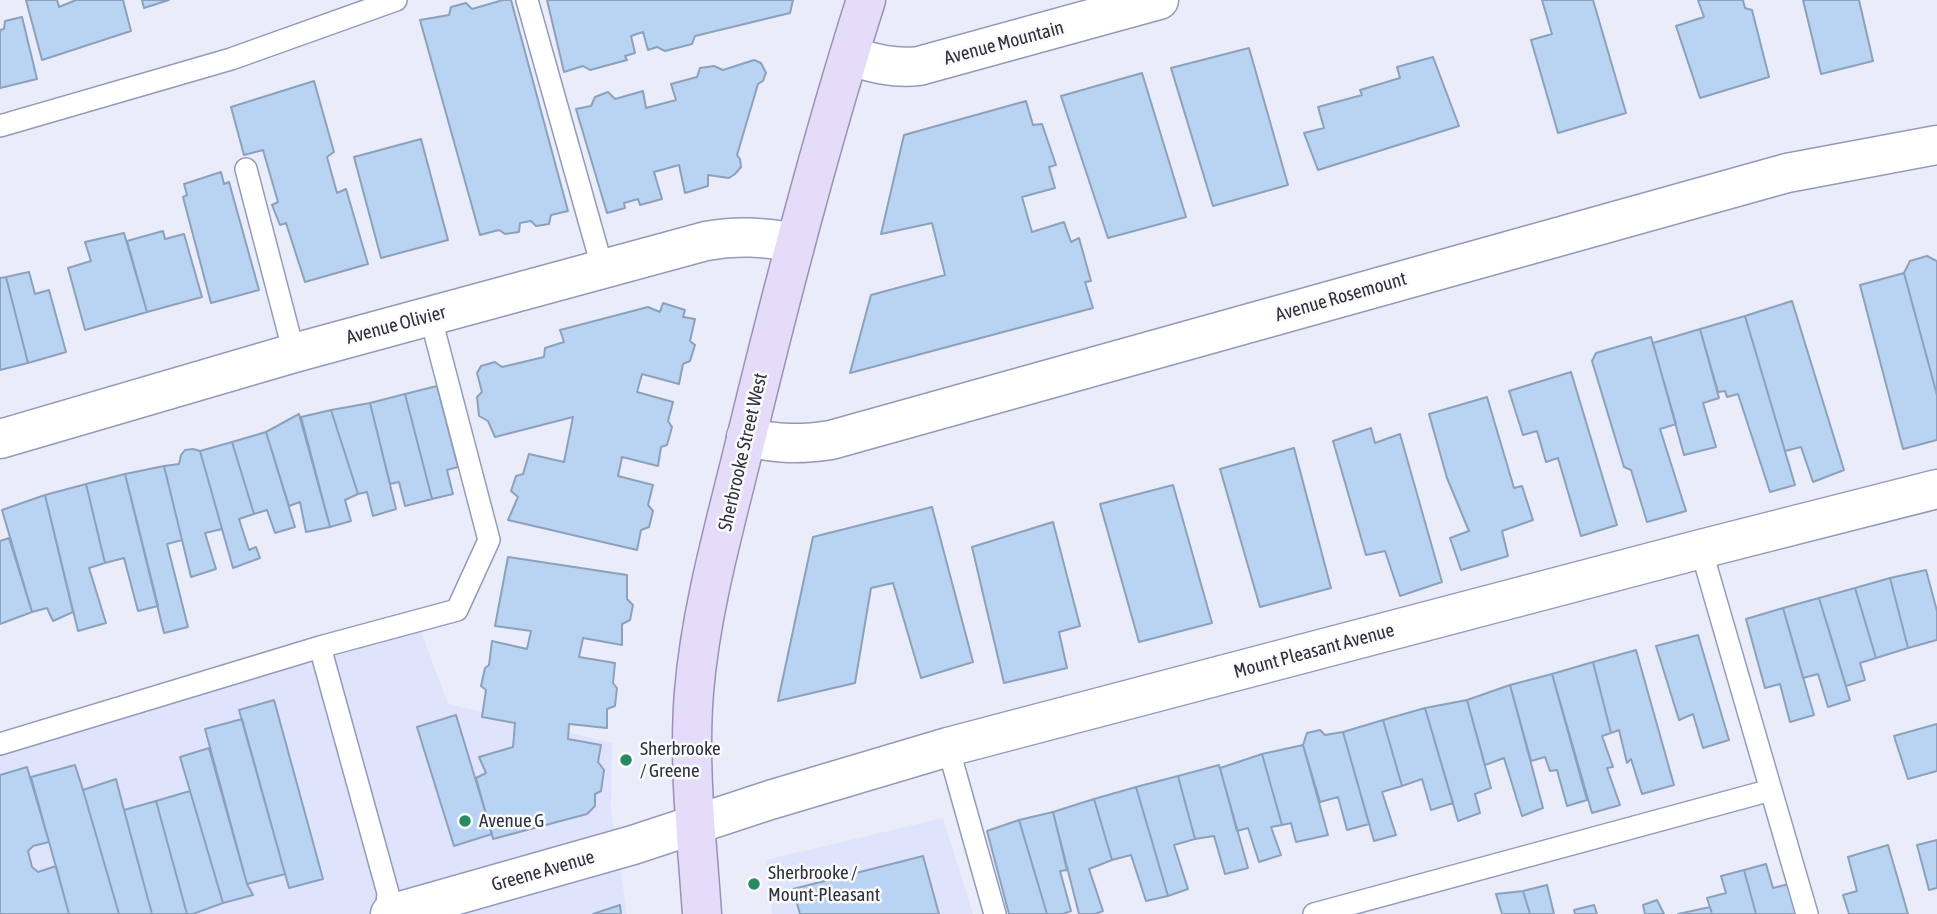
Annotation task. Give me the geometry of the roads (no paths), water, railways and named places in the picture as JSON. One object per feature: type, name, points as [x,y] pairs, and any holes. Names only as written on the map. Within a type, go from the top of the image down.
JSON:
[{"type":"main road","name":"Sherbrooke Street West","points":[[702,914],[692,741],[702,630],[746,437],[795,243],[866,0]]},
{"type":"street","name":"Avenue Mountain","points":[[849,56],[891,67],[919,66],[1159,0]]},
{"type":"street","name":"Avenue Rosemount","points":[[746,437],[777,444],[831,440],[1787,173],[1937,145]]},
{"type":"street","name":"Avenue Olivier","points":[[0,439],[294,353],[706,241],[727,237],[766,237],[795,243]]},
{"type":"street","name":"Mount Pleasant Avenue","points":[[695,825],[948,747],[1937,489]]},
{"type":"street","name":"Greene Avenue","points":[[388,914],[695,825]]},
{"type":"lane","points":[[0,126],[231,59],[396,0]]},
{"type":"lane","points":[[527,0],[603,270]]},
{"type":"lane","points":[[246,169],[294,353]]},
{"type":"lane","points":[[0,744],[320,647],[457,610],[489,540],[430,315]]},
{"type":"lane","points":[[1701,549],[1807,914]]},
{"type":"lane","points":[[320,647],[388,893],[388,914]]},
{"type":"lane","points":[[948,747],[995,914]]},
{"type":"lane","points":[[1314,914],[1771,790]]},
{"type":"place","name":"Sherbrooke / Greene","points":[[626,760]]},
{"type":"place","name":"Avenue G","points":[[465,821]]},
{"type":"place","name":"Sherbrooke / Mount-Pleasant","points":[[754,884]]}]
